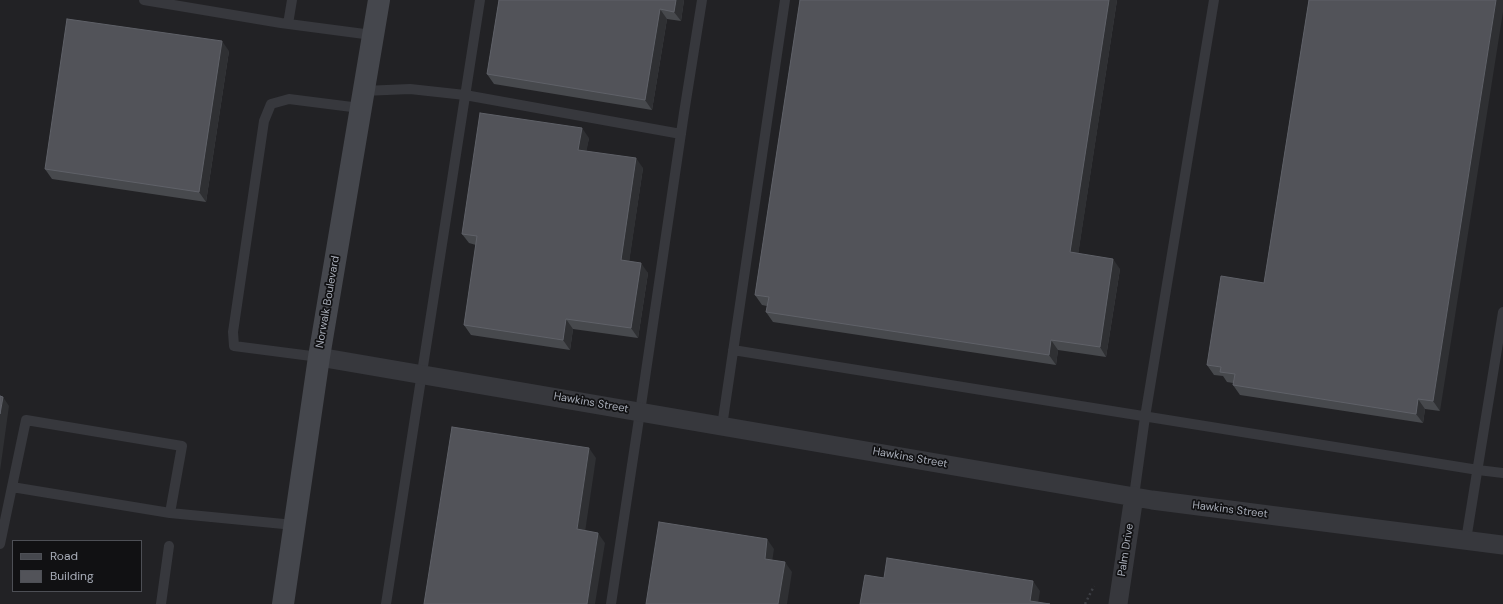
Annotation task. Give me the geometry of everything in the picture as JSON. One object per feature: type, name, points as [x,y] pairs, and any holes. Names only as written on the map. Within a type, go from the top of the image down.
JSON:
[{"type":"main road","name":"Norwalk Boulevard","points":[[283,604],[319,356],[378,0]]},
{"type":"street","name":"Hawkins Street","points":[[319,356],[1134,496],[1503,545]]},
{"type":"street","name":"Palm Drive","points":[[1118,604],[1134,496]]},
{"type":"lane","points":[[144,0],[288,24],[372,35]]},
{"type":"lane","points":[[288,24],[292,0]]},
{"type":"lane","points":[[386,604],[480,0]]},
{"type":"lane","points":[[611,604],[702,0]]},
{"type":"lane","points":[[722,426],[785,0]]},
{"type":"lane","points":[[1134,496],[1145,417],[1214,0]]},
{"type":"lane","points":[[319,356],[234,346],[232,332],[264,121],[271,104],[289,99],[362,99],[410,89],[465,95],[681,134]]},
{"type":"lane","points":[[1466,540],[1503,312]]},
{"type":"lane","points":[[733,350],[1503,473]]},
{"type":"lane","points":[[0,544],[26,420],[182,446],[170,513]]},
{"type":"lane","points":[[12,487],[170,513],[294,525]]},
{"type":"lane","points":[[161,604],[169,546]]},
{"type":"path","points":[[1085,604],[1094,586]]},
{"type":"shaded area","points":[[0,0],[1503,0],[1503,604],[0,604]]},
{"type":"building","points":[[499,0],[676,0],[674,12],[660,9],[645,100],[487,74]]},
{"type":"building","points":[[800,0],[1109,0],[1070,252],[1113,259],[1100,347],[1051,340],[1049,355],[766,312],[769,297],[755,295]]},
{"type":"building","points":[[1309,0],[1496,0],[1433,401],[1418,399],[1416,414],[1233,385],[1235,374],[1220,372],[1221,367],[1207,365],[1221,276],[1264,283]]},
{"type":"building","points":[[67,19],[222,41],[199,192],[45,169]]},
{"type":"building","points":[[480,113],[582,128],[578,150],[636,158],[621,260],[641,263],[631,328],[566,319],[563,340],[464,325],[477,236],[462,234]]},
{"type":"building","points":[[0,396],[3,397],[0,414]]},
{"type":"building","points":[[452,427],[589,448],[577,529],[598,533],[587,604],[424,604]]},
{"type":"building","points":[[659,522],[767,539],[765,559],[785,562],[778,604],[646,604]]},
{"type":"building","points":[[887,558],[1033,581],[1030,601],[1050,604],[860,604],[865,575],[884,578]]}]
